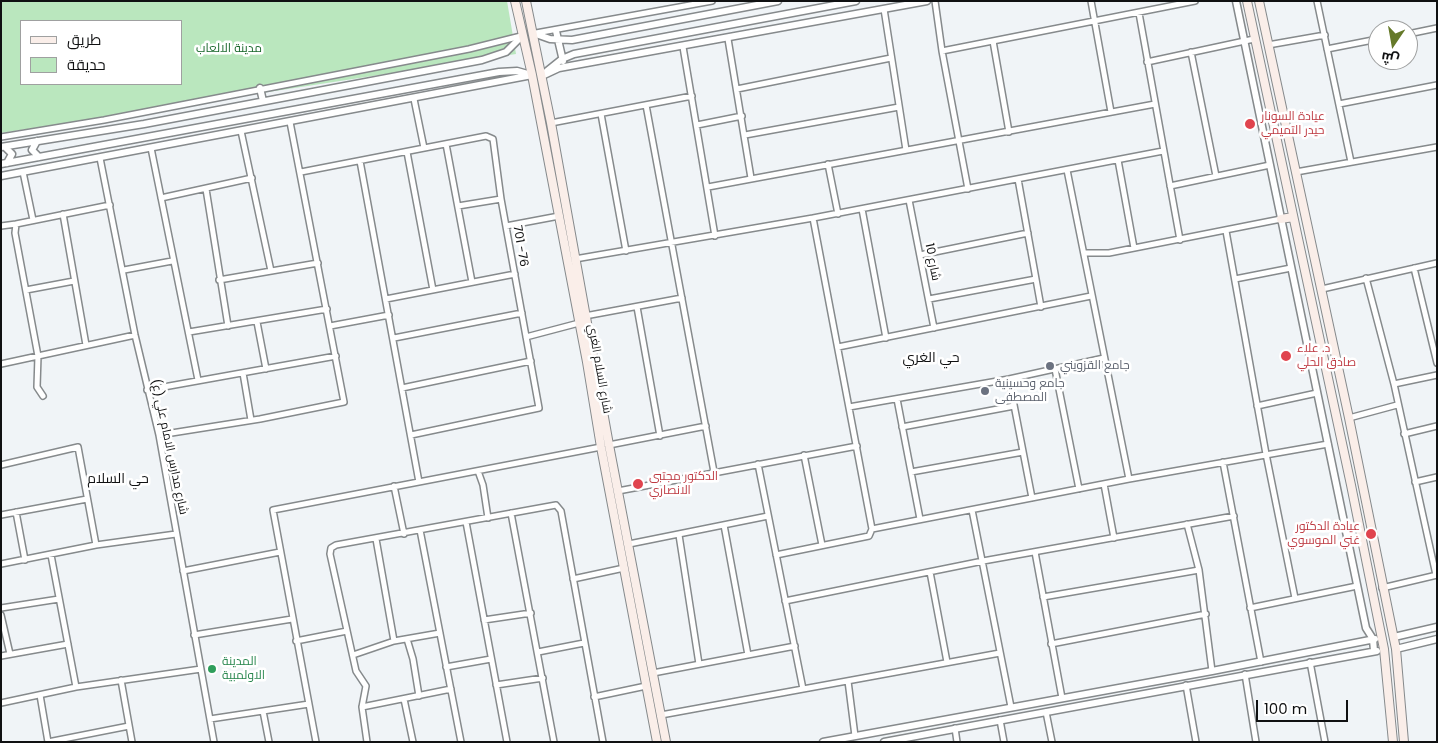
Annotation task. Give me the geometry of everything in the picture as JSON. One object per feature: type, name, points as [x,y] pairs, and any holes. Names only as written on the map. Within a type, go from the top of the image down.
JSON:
[{"type":"main road","name":"شارع السلام الغري","points":[[515,1],[575,259],[624,568],[638,613],[653,673],[666,742]]},
{"type":"main road","name":"شارع السلام الغري","points":[[526,1],[551,123],[560,198],[559,216],[579,323],[591,361]]},
{"type":"main road","points":[[1247,1],[1351,485],[1384,650],[1392,742]]},
{"type":"main road","points":[[1259,1],[1285,128],[1322,288],[1382,588],[1394,637],[1404,742]]},
{"type":"main road","points":[[1274,131],[1285,128]]},
{"type":"main road","points":[[1281,220],[1293,217]]},
{"type":"main road","points":[[1310,357],[1323,355]]},
{"type":"main road","name":"شارع السلام الغري","points":[[605,446],[618,491],[629,544],[646,686],[657,742]]},
{"type":"main road","points":[[1351,485],[1362,482]]},
{"type":"street","points":[[533,34],[712,1]]},
{"type":"street","points":[[533,34],[558,40],[572,40],[745,4],[778,1]]},
{"type":"street","points":[[542,76],[564,67],[728,39],[927,1]]},
{"type":"street","points":[[935,1],[942,51],[968,189]]},
{"type":"street","points":[[1091,1],[1111,112]]},
{"type":"street","points":[[942,51],[1195,1]]},
{"type":"street","points":[[1236,1],[1357,586],[1366,628],[1373,640],[1374,651]]},
{"type":"street","points":[[1317,1],[1350,162]]},
{"type":"street","points":[[542,76],[562,59],[574,54],[853,2]]},
{"type":"street","points":[[884,9],[906,150]]},
{"type":"street","points":[[1139,13],[1180,240]]},
{"type":"street","points":[[748,22],[751,34]]},
{"type":"street","points":[[1418,32],[1437,28]]},
{"type":"street","points":[[556,31],[564,67]]},
{"type":"street","points":[[1268,45],[1325,35]]},
{"type":"street","points":[[3,147],[460,64],[506,52],[522,36]]},
{"type":"street","points":[[1,137],[104,120],[260,88],[469,49],[522,36]]},
{"type":"street","points":[[728,39],[751,178]]},
{"type":"street","points":[[1148,62],[1254,39]]},
{"type":"street","points":[[993,41],[1009,132]]},
{"type":"street","points":[[1327,49],[1368,41]]},
{"type":"street","points":[[682,47],[708,186],[715,236]]},
{"type":"street","points":[[1191,52],[1216,176]]},
{"type":"street","points":[[737,89],[891,58]]},
{"type":"street","points":[[460,64],[467,70],[463,78]]},
{"type":"street","points":[[4,164],[463,78],[517,71],[532,75]]},
{"type":"street","points":[[1,176],[414,99],[532,75]]},
{"type":"street","points":[[1339,104],[1437,85]]},
{"type":"street","points":[[260,88],[263,101]]},
{"type":"street","points":[[551,123],[692,96]]},
{"type":"street","points":[[414,99],[424,148]]},
{"type":"street","points":[[708,186],[1155,104]]},
{"type":"street","points":[[646,105],[714,472]]},
{"type":"street","points":[[745,135],[899,107]]},
{"type":"street","points":[[601,114],[626,252]]},
{"type":"street","points":[[266,116],[268,126]]},
{"type":"street","points":[[697,125],[742,116]]},
{"type":"street","points":[[158,435],[344,402],[290,122]]},
{"type":"street","points":[[241,131],[271,271]]},
{"type":"street","name":"701 -76","points":[[411,435],[539,408],[501,199],[493,139],[489,136],[446,144]]},
{"type":"street","points":[[37,141],[32,150],[38,157]]},
{"type":"street","points":[[301,172],[446,144],[472,282]]},
{"type":"street","points":[[3,147],[12,154],[4,164]]},
{"type":"street","points":[[1296,172],[1437,147]]},
{"type":"street","points":[[151,148],[172,261],[198,380]]},
{"type":"street","points":[[575,259],[626,252],[838,214],[1163,151]]},
{"type":"street","points":[[407,152],[433,290]]},
{"type":"street","name":"شارع مدارس الامام علي (ع)","points":[[100,158],[124,270],[135,335],[158,435],[214,742]]},
{"type":"street","points":[[1118,160],[1134,248]]},
{"type":"street","points":[[360,161],[419,482]]},
{"type":"street","points":[[828,164],[838,214]]},
{"type":"street","points":[[1170,186],[1270,165]]},
{"type":"street","points":[[1067,170],[1129,479]]},
{"type":"street","points":[[24,172],[33,220]]},
{"type":"street","points":[[161,198],[252,178]]},
{"type":"street","points":[[1018,179],[1041,307]]},
{"type":"street","points":[[206,189],[219,280],[228,326]]},
{"type":"street","points":[[458,206],[501,199]]},
{"type":"street","name":"شارع 10","points":[[910,200],[934,328]]},
{"type":"street","points":[[1,226],[110,205]]},
{"type":"street","points":[[862,209],[886,338]]},
{"type":"street","points":[[62,214],[86,346]]},
{"type":"street","points":[[506,226],[559,216]]},
{"type":"street","points":[[776,555],[869,536],[872,529],[814,218]]},
{"type":"street","points":[[1084,253],[1096,254],[1134,248],[1281,220]]},
{"type":"street","points":[[16,224],[14,229],[38,356],[37,386],[43,396]]},
{"type":"street","points":[[1226,231],[1266,454],[1295,598]]},
{"type":"street","points":[[920,255],[1028,233]]},
{"type":"street","points":[[124,270],[172,261]]},
{"type":"street","points":[[219,280],[318,263]]},
{"type":"street","points":[[1322,288],[1437,263]]},
{"type":"street","points":[[1235,279],[1291,268]]},
{"type":"street","points":[[1414,268],[1437,363]]},
{"type":"street","points":[[386,298],[515,274]]},
{"type":"street","points":[[1366,278],[1394,384],[1397,406],[1436,575],[1382,588]]},
{"type":"street","points":[[929,299],[1036,279]]},
{"type":"street","points":[[26,290],[74,281]]},
{"type":"street","points":[[838,348],[1091,296]]},
{"type":"street","points":[[585,316],[682,298]]},
{"type":"street","points":[[637,307],[660,436]]},
{"type":"street","points":[[189,332],[327,309]]},
{"type":"street","points":[[394,338],[522,313]]},
{"type":"street","points":[[330,326],[389,315]]},
{"type":"street","points":[[257,322],[266,368]]},
{"type":"street","points":[[526,337],[579,323]]},
{"type":"street","points":[[1,364],[135,335]]},
{"type":"street","points":[[147,390],[336,356]]},
{"type":"street","points":[[849,407],[1009,379],[1104,358]]},
{"type":"street","points":[[402,388],[531,361]]},
{"type":"street","points":[[1055,370],[1079,489]]},
{"type":"street","points":[[243,373],[251,420]]},
{"type":"street","points":[[1394,384],[1437,375]]},
{"type":"street","points":[[1009,379],[1032,498]]},
{"type":"street","points":[[1257,406],[1317,393]]},
{"type":"street","points":[[897,398],[920,520]]},
{"type":"street","points":[[902,427],[1014,406]]},
{"type":"street","points":[[1349,418],[1397,406]]},
{"type":"street","points":[[316,742],[273,510],[706,426]]},
{"type":"street","points":[[1404,434],[1437,426]]},
{"type":"street","points":[[872,529],[1129,479],[1328,444]]},
{"type":"street","points":[[618,491],[856,446]]},
{"type":"street","points":[[1,465],[78,447],[86,499],[96,545]]},
{"type":"street","points":[[911,472],[1023,452]]},
{"type":"street","points":[[804,455],[822,545]]},
{"type":"street","points":[[1223,462],[1261,662]]},
{"type":"street","points":[[758,464],[803,689]]},
{"type":"street","points":[[478,471],[483,485],[488,518]]},
{"type":"street","points":[[1415,482],[1437,477]]},
{"type":"street","points":[[1104,484],[1114,538]]},
{"type":"street","points":[[394,486],[404,534]]},
{"type":"street","points":[[1,515],[86,499]]},
{"type":"street","points":[[367,742],[362,707],[366,686],[362,676],[356,671],[330,554],[331,548],[336,545],[404,534],[551,505],[559,506],[603,742]]},
{"type":"street","points":[[972,510],[984,561],[1011,707]]},
{"type":"street","points":[[16,512],[25,560]]},
{"type":"street","points":[[511,513],[554,742]]},
{"type":"street","points":[[629,544],[768,516]]},
{"type":"street","points":[[785,601],[984,561],[1234,516]]},
{"type":"street","points":[[466,522],[508,742]]},
{"type":"street","points":[[1187,524],[1199,570],[1212,671]]},
{"type":"street","points":[[724,525],[748,655]]},
{"type":"street","points":[[420,530],[461,742]]},
{"type":"street","points":[[1,564],[96,545],[176,534]]},
{"type":"street","points":[[679,535],[699,664]]},
{"type":"street","points":[[376,539],[394,641]]},
{"type":"street","points":[[183,571],[280,552]]},
{"type":"street","points":[[1035,552],[1062,698]]},
{"type":"street","points":[[51,555],[76,687]]},
{"type":"street","points":[[573,579],[624,568]]},
{"type":"street","points":[[1043,597],[1199,570]]},
{"type":"street","points":[[930,572],[947,662]]},
{"type":"street","points":[[1250,608],[1357,586]]},
{"type":"street","points":[[1,608],[59,599]]},
{"type":"street","points":[[484,620],[530,613]]},
{"type":"street","points":[[1051,644],[1206,614]]},
{"type":"street","points":[[1,615],[10,654]]},
{"type":"street","points":[[194,635],[292,619]]},
{"type":"street","points":[[1394,637],[1437,627]]},
{"type":"street","points":[[296,641],[346,631]]},
{"type":"street","points":[[353,655],[394,641],[440,633]]},
{"type":"street","points":[[823,742],[1261,662],[1381,638]]},
{"type":"street","points":[[407,639],[413,659],[419,696]]},
{"type":"street","points":[[1396,650],[1437,639]]},
{"type":"street","points":[[538,652],[584,643]]},
{"type":"street","points":[[1,656],[68,644]]},
{"type":"street","points":[[653,673],[795,646]]},
{"type":"street","points":[[884,742],[1310,662],[1384,650]]},
{"type":"street","points":[[661,715],[1000,652]]},
{"type":"street","points":[[446,667],[491,659]]},
{"type":"street","points":[[1310,662],[1325,742]]},
{"type":"street","points":[[1,703],[76,687],[200,669]]},
{"type":"street","points":[[1245,674],[1256,742]]},
{"type":"street","points":[[496,685],[543,678]]},
{"type":"street","points":[[121,680],[132,742]]},
{"type":"street","points":[[848,681],[855,736]]},
{"type":"street","points":[[1136,685],[1137,694]]},
{"type":"street","points":[[1186,685],[1194,741]]},
{"type":"street","points":[[594,697],[646,686]]},
{"type":"street","points":[[362,707],[451,690]]},
{"type":"street","points":[[40,695],[48,742],[129,726]]},
{"type":"street","points":[[404,699],[413,742]]},
{"type":"street","points":[[210,719],[309,704]]},
{"type":"street","points":[[263,711],[269,742]]},
{"type":"street","points":[[1046,712],[1052,742]]},
{"type":"street","points":[[1000,720],[1004,742]]},
{"type":"street","points":[[916,726],[917,736]]},
{"type":"street","points":[[955,728],[958,742]]},
{"type":"green space","name":"مدينة الالعاب","points":[[1,1],[507,1],[516,54],[1,133]]},
{"type":"place","name":"عيادة السونار حيدر التميمي","points":[[1250,124]]},
{"type":"place","name":"د. علاء صادق الحلي","points":[[1286,356]]},
{"type":"place","name":"جامع القزويني","points":[[1050,366]]},
{"type":"place","name":"جامع وحسينية المصطفى","points":[[985,391]]},
{"type":"place","name":"الدكتور مجتبى الانصاري","points":[[638,484]]},
{"type":"place","name":"عيادة الدكتور غني الموسوي","points":[[1371,534]]},
{"type":"place","name":"المدينة الاولمبية","points":[[212,669]]},
{"type":"district","name":"حي الغري","points":[[931,358]]},
{"type":"district","name":"حي السلام","points":[[118,479]]}]
